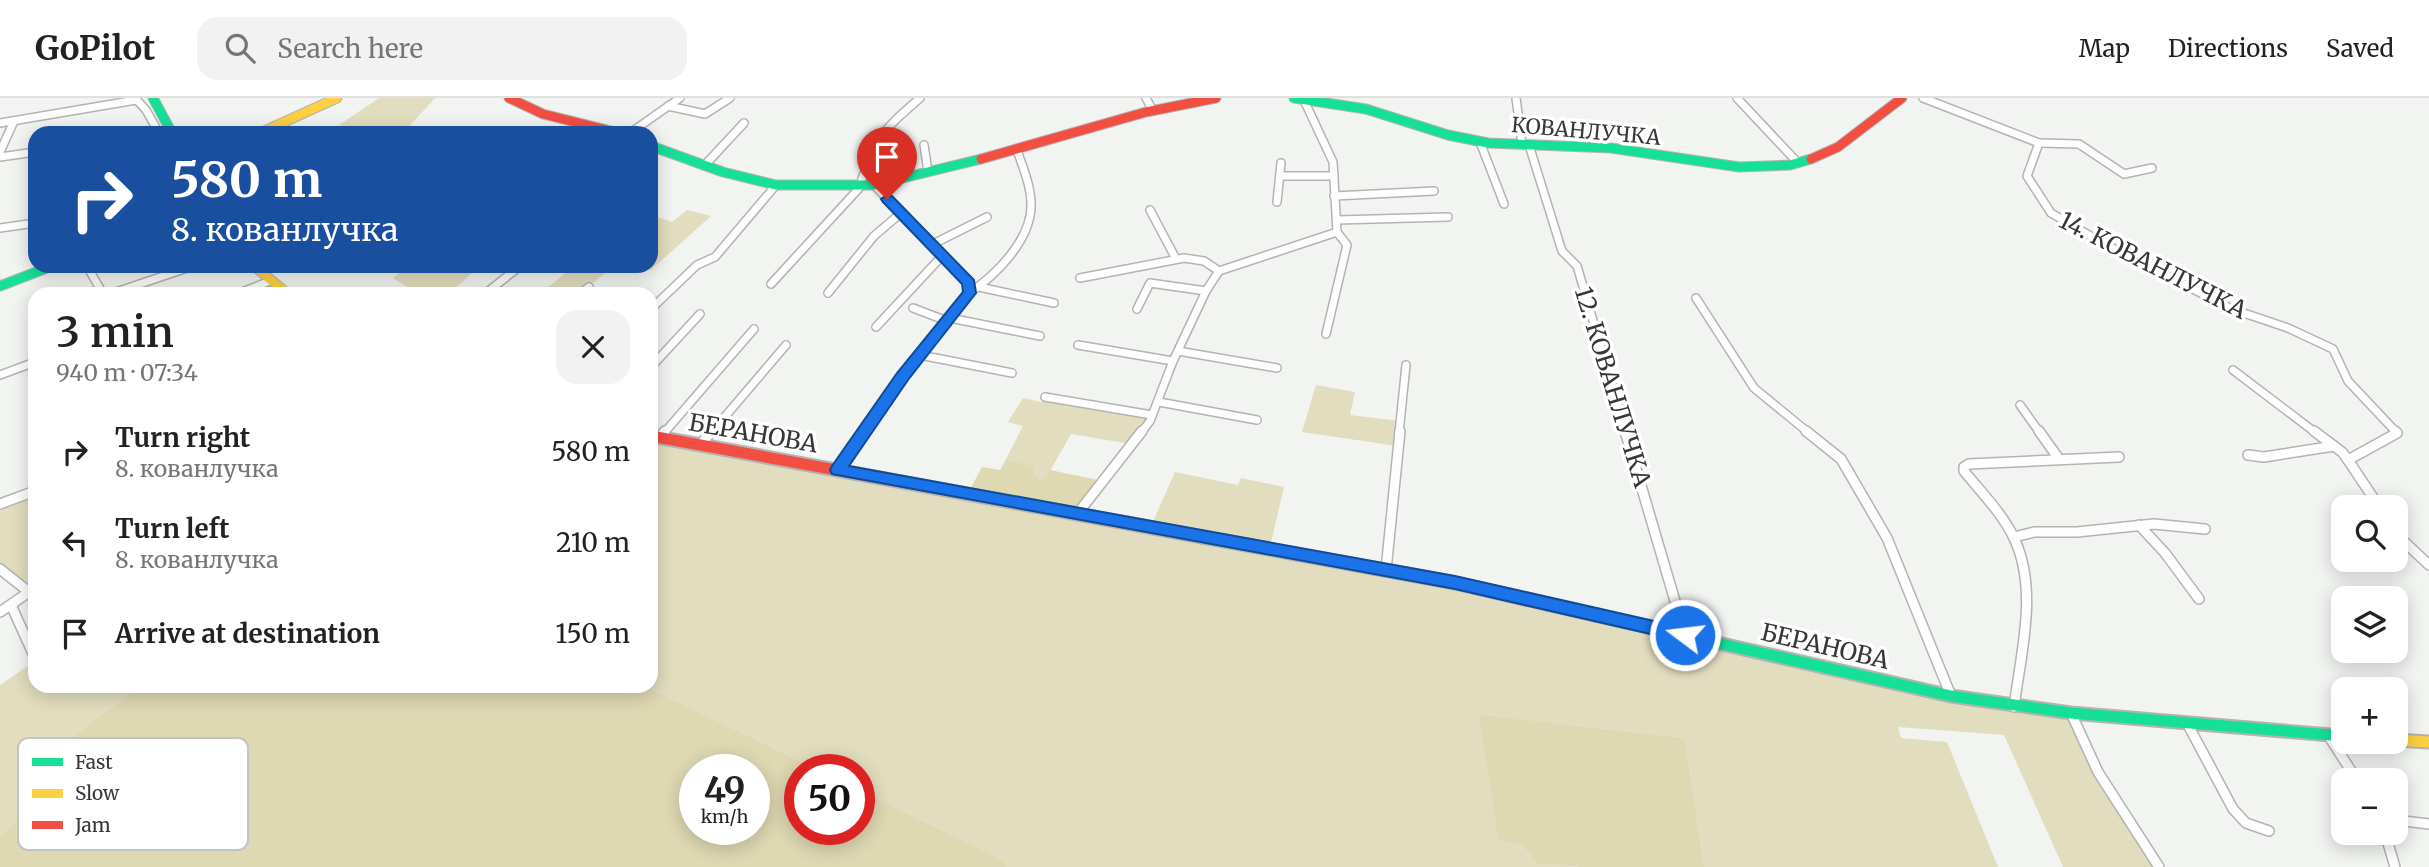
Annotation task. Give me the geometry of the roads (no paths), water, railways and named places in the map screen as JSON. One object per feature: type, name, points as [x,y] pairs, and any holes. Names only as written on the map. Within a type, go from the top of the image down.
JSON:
[{"type":"street","points":[[275,126],[337,98]]},
{"type":"street","points":[[509,98],[527,101],[552,116],[591,126]]},
{"type":"street","points":[[640,126],[680,98]]},
{"type":"street","points":[[668,106],[705,114],[730,98]]},
{"type":"street","points":[[771,284],[861,185],[871,152],[883,130],[920,98]]},
{"type":"street","points":[[1146,98],[1153,111]]},
{"type":"street","points":[[658,149],[704,166],[776,185],[874,185],[1017,150],[1153,111],[1216,98]]},
{"type":"street","name":"КОВАНЛУЧКА","points":[[1294,98],[1362,107],[1448,135],[1479,142],[1613,148],[1744,169],[1798,163],[1836,149],[1902,98]]},
{"type":"street","points":[[1303,98],[1331,156],[1337,232],[1347,245],[1326,334]]},
{"type":"street","name":"12. КОВАНЛУЧКА","points":[[1516,98],[1525,145],[1562,251],[1577,266],[1685,635]]},
{"type":"street","points":[[1737,98],[1798,163]]},
{"type":"street","points":[[1923,98],[2039,143],[2079,144],[2124,174],[2152,168]]},
{"type":"street","points":[[0,123],[153,99],[168,126]]},
{"type":"street","points":[[137,101],[153,126]]},
{"type":"street","points":[[0,152],[14,121]]},
{"type":"street","points":[[704,166],[744,123]]},
{"type":"street","points":[[1479,142],[1504,204]]},
{"type":"street","name":"14. КОВАНЛУЧКА","points":[[2039,143],[2028,176],[2050,213],[2194,292],[2232,309],[2305,335],[2333,349],[2348,381],[2397,433],[2348,460]]},
{"type":"street","points":[[924,145],[928,172]]},
{"type":"street","points":[[838,470],[920,355],[970,293],[979,288],[1006,258],[1027,228],[1031,209],[1028,185],[1017,150]]},
{"type":"street","points":[[0,157],[28,153]]},
{"type":"street","points":[[1278,202],[1281,163]]},
{"type":"street","points":[[1279,176],[1334,176]]},
{"type":"street","points":[[658,302],[697,265],[715,257],[776,185]]},
{"type":"street","points":[[874,185],[969,283],[970,293]]},
{"type":"street","points":[[1334,196],[1434,191]]},
{"type":"street","points":[[1150,209],[1177,259]]},
{"type":"street","points":[[828,293],[874,236],[901,213]]},
{"type":"street","points":[[931,245],[987,217]]},
{"type":"street","points":[[1337,220],[1448,217]]},
{"type":"street","points":[[0,228],[28,224]]},
{"type":"street","points":[[1078,513],[1152,415],[1173,361],[1206,291],[1219,271],[1337,232]]},
{"type":"street","points":[[876,327],[942,256]]},
{"type":"street","points":[[1080,278],[1177,259],[1205,261],[1219,271]]},
{"type":"street","points":[[0,286],[34,273]]},
{"type":"street","points":[[130,287],[172,273]]},
{"type":"street","points":[[261,273],[278,287]]},
{"type":"street","points":[[494,287],[511,273]]},
{"type":"street","points":[[255,287],[270,281]]},
{"type":"street","points":[[1137,309],[1150,283],[1206,291]]},
{"type":"street","points":[[979,288],[1054,303]]},
{"type":"street","points":[[1696,298],[1754,388],[1842,459],[1887,538],[1951,696]]},
{"type":"street","points":[[913,308],[949,319],[1040,336]]},
{"type":"street","points":[[658,359],[700,314]]},
{"type":"street","points":[[658,434],[754,329]]},
{"type":"street","points":[[700,445],[786,345]]},
{"type":"street","points":[[1078,345],[1173,361]]},
{"type":"street","points":[[1178,351],[1277,368]]},
{"type":"street","points":[[920,355],[1012,373]]},
{"type":"street","points":[[0,375],[28,365]]},
{"type":"street","points":[[1386,570],[1406,365]]},
{"type":"street","points":[[2233,370],[2334,446],[2348,460],[2371,495]]},
{"type":"street","points":[[1045,397],[1152,415]]},
{"type":"street","points":[[1159,402],[1257,420]]},
{"type":"street","points":[[2020,405],[2059,458]]},
{"type":"street","name":"БЕРАНОВА","points":[[658,438],[1514,595],[1951,696],[2001,705],[2331,735]]},
{"type":"street","points":[[2248,455],[2264,457],[2334,446]]},
{"type":"street","points":[[2014,706],[2026,572],[2014,537],[1999,513],[1964,471],[1964,467],[1969,464],[2059,458],[2119,457]]},
{"type":"street","points":[[0,504],[28,494]]},
{"type":"street","points":[[2014,537],[2034,532],[2077,532],[2139,525],[2171,524],[2206,528]]},
{"type":"street","points":[[2139,525],[2165,553],[2199,599]]},
{"type":"street","points":[[2408,543],[2426,556],[2429,565]]},
{"type":"street","points":[[0,569],[28,591]]},
{"type":"street","points":[[0,612],[28,593]]},
{"type":"street","points":[[11,605],[28,643]]},
{"type":"street","points":[[2071,713],[2098,772],[2159,867]]},
{"type":"street","points":[[2186,723],[2234,808],[2246,823],[2269,831]]},
{"type":"street","points":[[2328,735],[2349,768]]},
{"type":"street","points":[[2408,741],[2429,742]]},
{"type":"street","points":[[2408,821],[2429,824]]},
{"type":"street","points":[[2389,845],[2395,867]]}]
